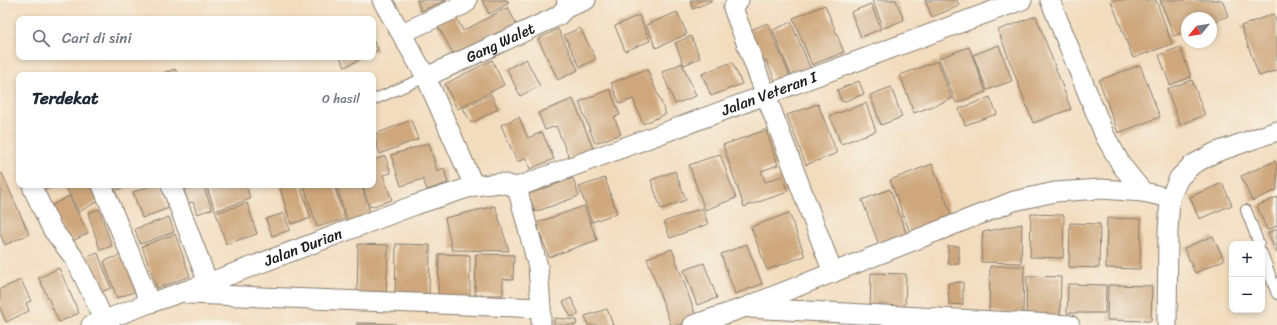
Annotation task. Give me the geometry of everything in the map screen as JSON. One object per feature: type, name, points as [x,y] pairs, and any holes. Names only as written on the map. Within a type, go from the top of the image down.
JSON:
[{"type":"street","points":[[382,0],[426,77],[474,186]]},
{"type":"street","points":[[402,33],[466,3],[467,0]]},
{"type":"street","name":"Gang Walet","points":[[426,77],[558,16],[566,4],[586,0]]},
{"type":"street","name":"Jalan Veteran I","points":[[517,187],[1022,0]]},
{"type":"street","points":[[1050,0],[1104,136],[1122,166],[1143,192]]},
{"type":"street","points":[[731,3],[833,272]]},
{"type":"street","points":[[1167,325],[1168,231],[1170,198],[1179,178],[1192,165],[1214,153],[1277,131]]},
{"type":"street","name":"Jalan Durian","points":[[97,323],[415,205],[474,186],[500,183],[517,187]]},
{"type":"street","points":[[177,294],[541,317],[538,267],[517,187]]},
{"type":"street","points":[[103,188],[150,303]]},
{"type":"street","points":[[171,188],[208,283]]},
{"type":"street","points":[[33,189],[52,229],[75,259],[95,300],[97,323]]},
{"type":"street","points":[[692,325],[743,308],[1014,201],[1055,192],[1101,189],[1143,192],[1170,198]]},
{"type":"street","points":[[743,308],[1070,325]]},
{"type":"lane","points":[[376,99],[426,77]]},
{"type":"lane","points":[[1246,210],[1258,241]]},
{"type":"lane","points":[[1265,261],[1277,294]]},
{"type":"building","points":[[417,0],[447,0],[421,11]]},
{"type":"building","points":[[482,0],[507,0],[509,3],[489,14]]},
{"type":"building","points":[[690,0],[713,0],[693,9]]},
{"type":"building","points":[[872,0],[896,0],[904,20],[884,28]]},
{"type":"building","points":[[925,0],[957,0],[959,6],[932,17]]},
{"type":"building","points":[[1156,0],[1172,44],[1133,58],[1111,1]]},
{"type":"building","points":[[1160,0],[1222,0],[1228,16],[1217,21],[1217,12],[1181,12],[1181,33],[1174,36]]},
{"type":"building","points":[[871,4],[881,29],[861,37],[851,12]]},
{"type":"building","points":[[825,5],[844,52],[812,65],[793,18]]},
{"type":"building","points":[[508,7],[517,26],[455,57],[436,23],[454,13],[463,31]]},
{"type":"building","points":[[677,12],[687,34],[656,48],[646,25]]},
{"type":"building","points":[[1273,14],[1277,24],[1277,70],[1259,76],[1241,26]]},
{"type":"building","points":[[639,15],[650,41],[625,51],[615,26]]},
{"type":"building","points":[[1036,16],[1071,109],[1033,123],[998,30]]},
{"type":"building","points":[[791,22],[812,72],[793,80],[773,30]]},
{"type":"building","points":[[768,23],[791,79],[777,85],[766,60],[758,64],[745,32]]},
{"type":"building","points":[[580,28],[596,59],[580,67],[564,35]]},
{"type":"building","points":[[558,29],[578,70],[558,80],[538,39]]},
{"type":"building","points":[[691,36],[700,58],[684,65],[675,43]]},
{"type":"building","points":[[999,45],[1012,81],[987,90],[973,55]]},
{"type":"building","points":[[969,47],[986,92],[956,103],[939,58]]},
{"type":"building","points":[[1180,47],[1191,77],[1170,85],[1159,55]]},
{"type":"building","points":[[526,59],[540,86],[520,96],[507,69]]},
{"type":"building","points":[[342,60],[358,60],[345,67]]},
{"type":"building","points":[[492,60],[504,85],[457,109],[445,84]]},
{"type":"building","points":[[938,61],[952,99],[914,113],[900,75]]},
{"type":"building","points":[[732,62],[742,84],[711,96],[702,74]]},
{"type":"building","points":[[682,63],[696,96],[675,104],[662,72]]},
{"type":"building","points":[[1140,65],[1160,117],[1118,133],[1099,80]]},
{"type":"building","points":[[175,69],[176,72],[166,72]]},
{"type":"building","points":[[647,69],[666,114],[643,124],[633,99],[620,104],[611,83]]},
{"type":"building","points":[[1192,80],[1205,115],[1180,125],[1167,89]]},
{"type":"building","points":[[859,81],[864,94],[842,102],[837,90]]},
{"type":"building","points":[[891,87],[902,117],[881,125],[870,95]]},
{"type":"building","points":[[610,89],[620,115],[614,117],[621,134],[595,143],[579,102]]},
{"type":"building","points":[[491,94],[498,109],[471,123],[463,108]]},
{"type":"building","points":[[990,97],[997,114],[965,125],[959,109]]},
{"type":"building","points":[[573,99],[595,153],[571,162],[556,126],[545,130],[538,113]]},
{"type":"building","points":[[866,103],[876,131],[841,144],[830,116]]},
{"type":"building","points":[[818,104],[837,153],[806,165],[787,115]]},
{"type":"building","points":[[519,117],[528,138],[542,132],[554,159],[530,169],[526,158],[517,162],[501,125]]},
{"type":"building","points":[[411,120],[418,139],[380,154],[376,143],[376,134]]},
{"type":"building","points":[[766,130],[778,165],[761,171],[765,182],[782,176],[788,192],[744,207],[723,145]]},
{"type":"building","points":[[429,143],[437,171],[444,168],[448,183],[427,190],[423,179],[401,186],[391,155]]},
{"type":"building","points":[[720,154],[736,198],[705,210],[689,165]]},
{"type":"building","points":[[385,156],[391,173],[383,175],[392,200],[370,207],[363,188],[376,188],[376,159]]},
{"type":"building","points":[[1275,161],[1277,166],[1277,190],[1252,201],[1241,176]]},
{"type":"building","points":[[932,164],[953,219],[911,235],[890,180]]},
{"type":"building","points":[[675,171],[686,200],[661,209],[651,180]]},
{"type":"building","points":[[2,173],[29,234],[5,245],[0,234],[0,174]]},
{"type":"building","points":[[573,178],[579,196],[535,212],[529,194]]},
{"type":"building","points":[[605,178],[617,213],[592,222],[579,187]]},
{"type":"building","points":[[1222,183],[1232,205],[1199,219],[1190,197]]},
{"type":"building","points":[[40,188],[50,188],[42,192]]},
{"type":"building","points":[[66,188],[93,188],[100,200],[79,212]]},
{"type":"building","points":[[113,188],[122,188],[114,191]]},
{"type":"building","points":[[145,188],[162,188],[169,208],[142,218],[133,192]]},
{"type":"building","points":[[190,188],[204,188],[212,209],[197,214],[193,202],[188,203],[184,190]]},
{"type":"building","points":[[207,188],[247,188],[250,199],[215,211]]},
{"type":"building","points":[[280,188],[301,188],[311,218],[291,224]]},
{"type":"building","points":[[305,188],[335,188],[345,219],[317,227]]},
{"type":"building","points":[[337,188],[362,188],[371,216],[348,223]]},
{"type":"building","points":[[890,189],[907,235],[879,245],[862,200]]},
{"type":"building","points":[[69,196],[88,233],[69,243],[49,207]]},
{"type":"building","points":[[1277,197],[1277,226],[1267,230],[1257,206]]},
{"type":"building","points":[[247,203],[257,234],[226,244],[216,213]]},
{"type":"building","points":[[495,206],[509,251],[452,250],[445,218]]},
{"type":"building","points":[[584,206],[597,240],[549,257],[536,223]]},
{"type":"building","points":[[702,208],[708,224],[670,238],[664,222]]},
{"type":"building","points":[[99,209],[112,246],[100,250],[88,213]]},
{"type":"building","points":[[284,213],[290,230],[272,236],[266,219]]},
{"type":"building","points":[[789,213],[805,256],[767,270],[751,227]]},
{"type":"building","points":[[1031,214],[1064,215],[1063,258],[1030,257]]},
{"type":"building","points":[[169,217],[174,232],[140,244],[135,229]]},
{"type":"building","points":[[1107,218],[1141,219],[1140,269],[1106,268]]},
{"type":"building","points":[[1070,223],[1100,224],[1099,268],[1069,267]]},
{"type":"building","points":[[1022,224],[1021,263],[981,262],[983,232]]},
{"type":"building","points":[[1277,229],[1277,253],[1268,233]]},
{"type":"building","points":[[175,234],[190,276],[157,288],[142,246]]},
{"type":"building","points":[[1213,236],[1224,260],[1195,273],[1184,248]]},
{"type":"building","points":[[358,244],[388,245],[386,298],[357,297]]},
{"type":"building","points":[[396,244],[430,245],[429,301],[395,300]]},
{"type":"building","points":[[747,244],[762,284],[735,294],[721,254]]},
{"type":"building","points":[[948,246],[959,246],[959,264],[948,264]]},
{"type":"building","points":[[672,249],[697,319],[679,325],[671,325],[647,258]]},
{"type":"building","points":[[98,253],[111,288],[96,294],[81,259]]},
{"type":"building","points":[[124,254],[137,291],[117,298],[104,261]]},
{"type":"building","points":[[439,254],[470,255],[470,297],[438,296]]},
{"type":"building","points":[[476,254],[514,255],[513,280],[503,279],[503,295],[475,295]]},
{"type":"building","points":[[704,263],[717,298],[697,305],[684,270]]},
{"type":"building","points":[[990,266],[1024,266],[1023,313],[989,312]]},
{"type":"building","points":[[59,268],[79,313],[59,322],[39,278]]},
{"type":"building","points":[[871,273],[906,274],[905,311],[870,310]]},
{"type":"building","points":[[1027,276],[1061,277],[1060,316],[1026,315]]},
{"type":"building","points":[[21,280],[31,301],[26,303],[29,311],[6,322],[0,308],[0,289]]},
{"type":"building","points":[[963,282],[963,305],[949,304],[948,283]]},
{"type":"building","points":[[1068,284],[1106,285],[1105,313],[1067,313]]},
{"type":"building","points":[[1108,285],[1152,286],[1151,321],[1107,320]]},
{"type":"building","points":[[571,298],[579,314],[571,317],[563,302]]},
{"type":"building","points":[[607,309],[613,325],[588,325],[585,316]]},
{"type":"building","points":[[554,318],[577,320],[576,325],[554,325]]},
{"type":"building","points":[[357,323],[396,324],[396,325],[357,325]]}]
